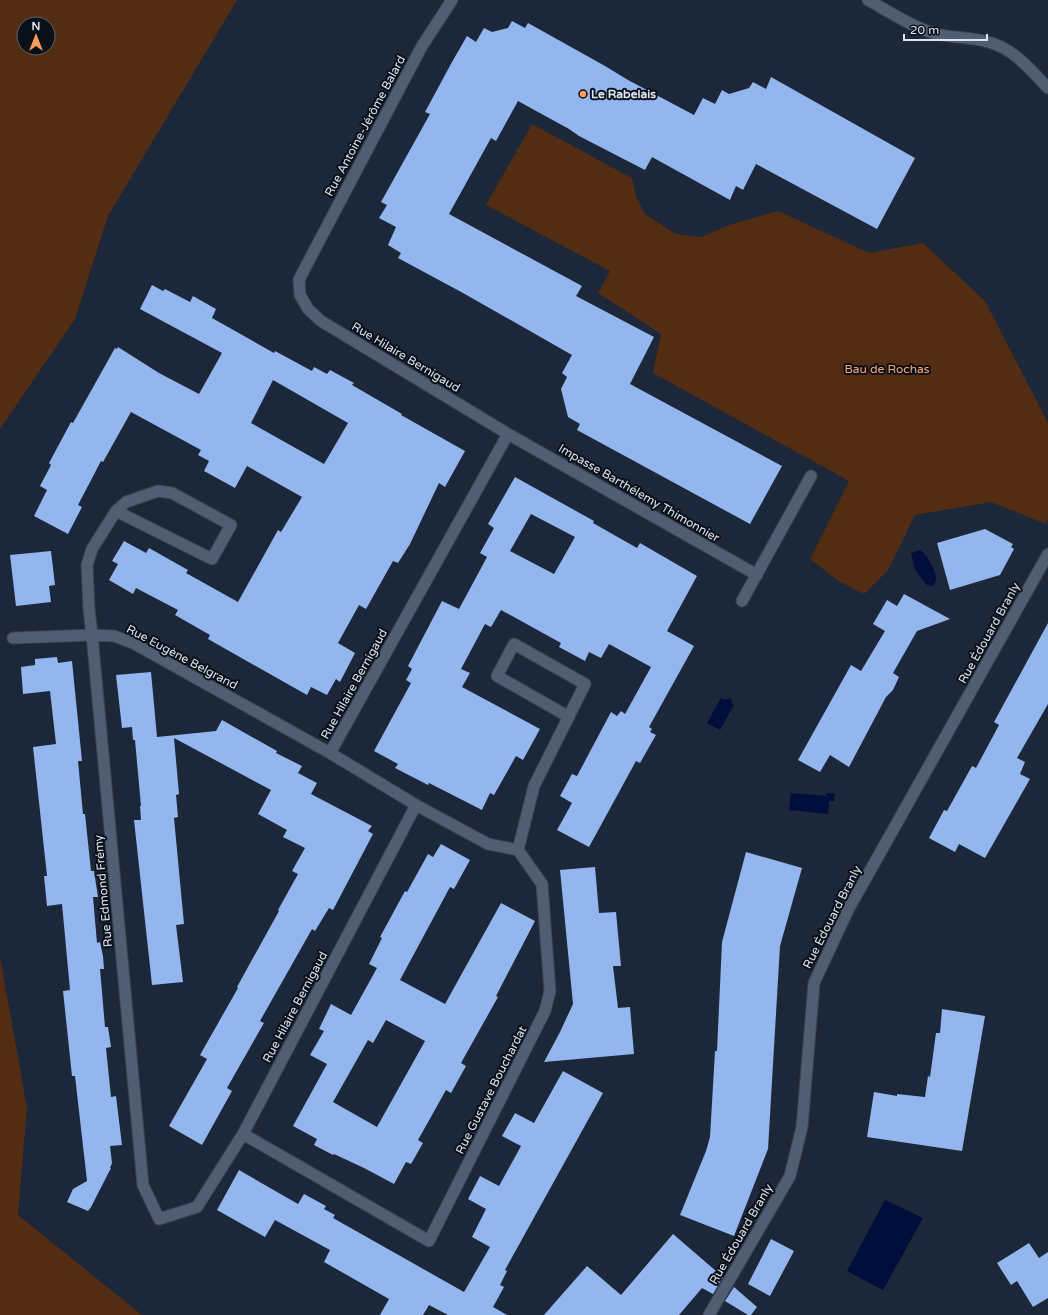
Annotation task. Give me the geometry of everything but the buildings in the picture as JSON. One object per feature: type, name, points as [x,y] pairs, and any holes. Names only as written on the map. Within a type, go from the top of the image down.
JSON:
[{"type":"street","name":"Rue Antoine-Jérôme Balard","points":[[305,268],[422,46],[452,0]]},
{"type":"street","points":[[868,0],[914,25],[936,34],[988,42],[1002,48],[1015,56],[1048,88]]},
{"type":"street","name":"Rue Hilaire Bernigaud","points":[[159,1219],[197,1207],[243,1134],[416,805],[330,753],[508,434],[321,321],[308,309],[300,295],[299,280],[305,268]]},
{"type":"street","name":"Impasse Barthélemy Thimonnier","points":[[508,434],[757,574]]},
{"type":"street","points":[[742,601],[811,476]]},
{"type":"street","points":[[13,638],[92,635],[87,565],[92,549],[116,510],[126,502],[158,491],[172,493],[231,525],[212,559],[116,510]]},
{"type":"street","name":"Rue Édouard Branly","points":[[709,1315],[790,1176],[802,1127],[814,983],[849,908],[1048,554]]},
{"type":"street","name":"Rue Eugène Belgrand","points":[[92,635],[114,636],[133,643],[330,753]]},
{"type":"street","name":"Rue Edmond Frémy","points":[[92,635],[143,1185],[159,1219]]},
{"type":"street","points":[[416,805],[488,844],[518,850],[534,786],[569,717],[585,684],[514,644],[497,676],[569,717]]},
{"type":"street","name":"Rue Gustave Bouchardat","points":[[243,1134],[429,1240],[545,1011],[550,990],[542,884],[518,850]]},
{"type":"green space","points":[[0,0],[237,0],[108,216],[75,319],[0,429]]},
{"type":"green space","name":"Bau de Rochas","points":[[532,124],[632,178],[636,196],[645,214],[676,234],[701,237],[732,224],[778,211],[869,253],[923,243],[985,301],[1048,423],[1048,519],[1046,524],[991,502],[915,515],[888,570],[864,594],[837,580],[810,559],[849,481],[653,373],[661,334],[598,293],[610,271],[486,205]]},
{"type":"green space","points":[[0,957],[27,1108],[18,1215],[142,1315],[0,1315]]},
{"type":"water","points":[[920,550],[933,567],[936,579],[934,586],[927,585],[915,570],[911,553]]},
{"type":"water","points":[[721,698],[725,700],[730,698],[732,700],[731,703],[734,705],[720,730],[707,723]]},
{"type":"water","points":[[791,793],[826,796],[827,793],[835,794],[834,801],[829,801],[828,814],[789,810]]},
{"type":"water","points":[[885,1200],[923,1218],[883,1290],[847,1271]]},
{"type":"place","name":"Le Rabelais","points":[[583,94]]}]
